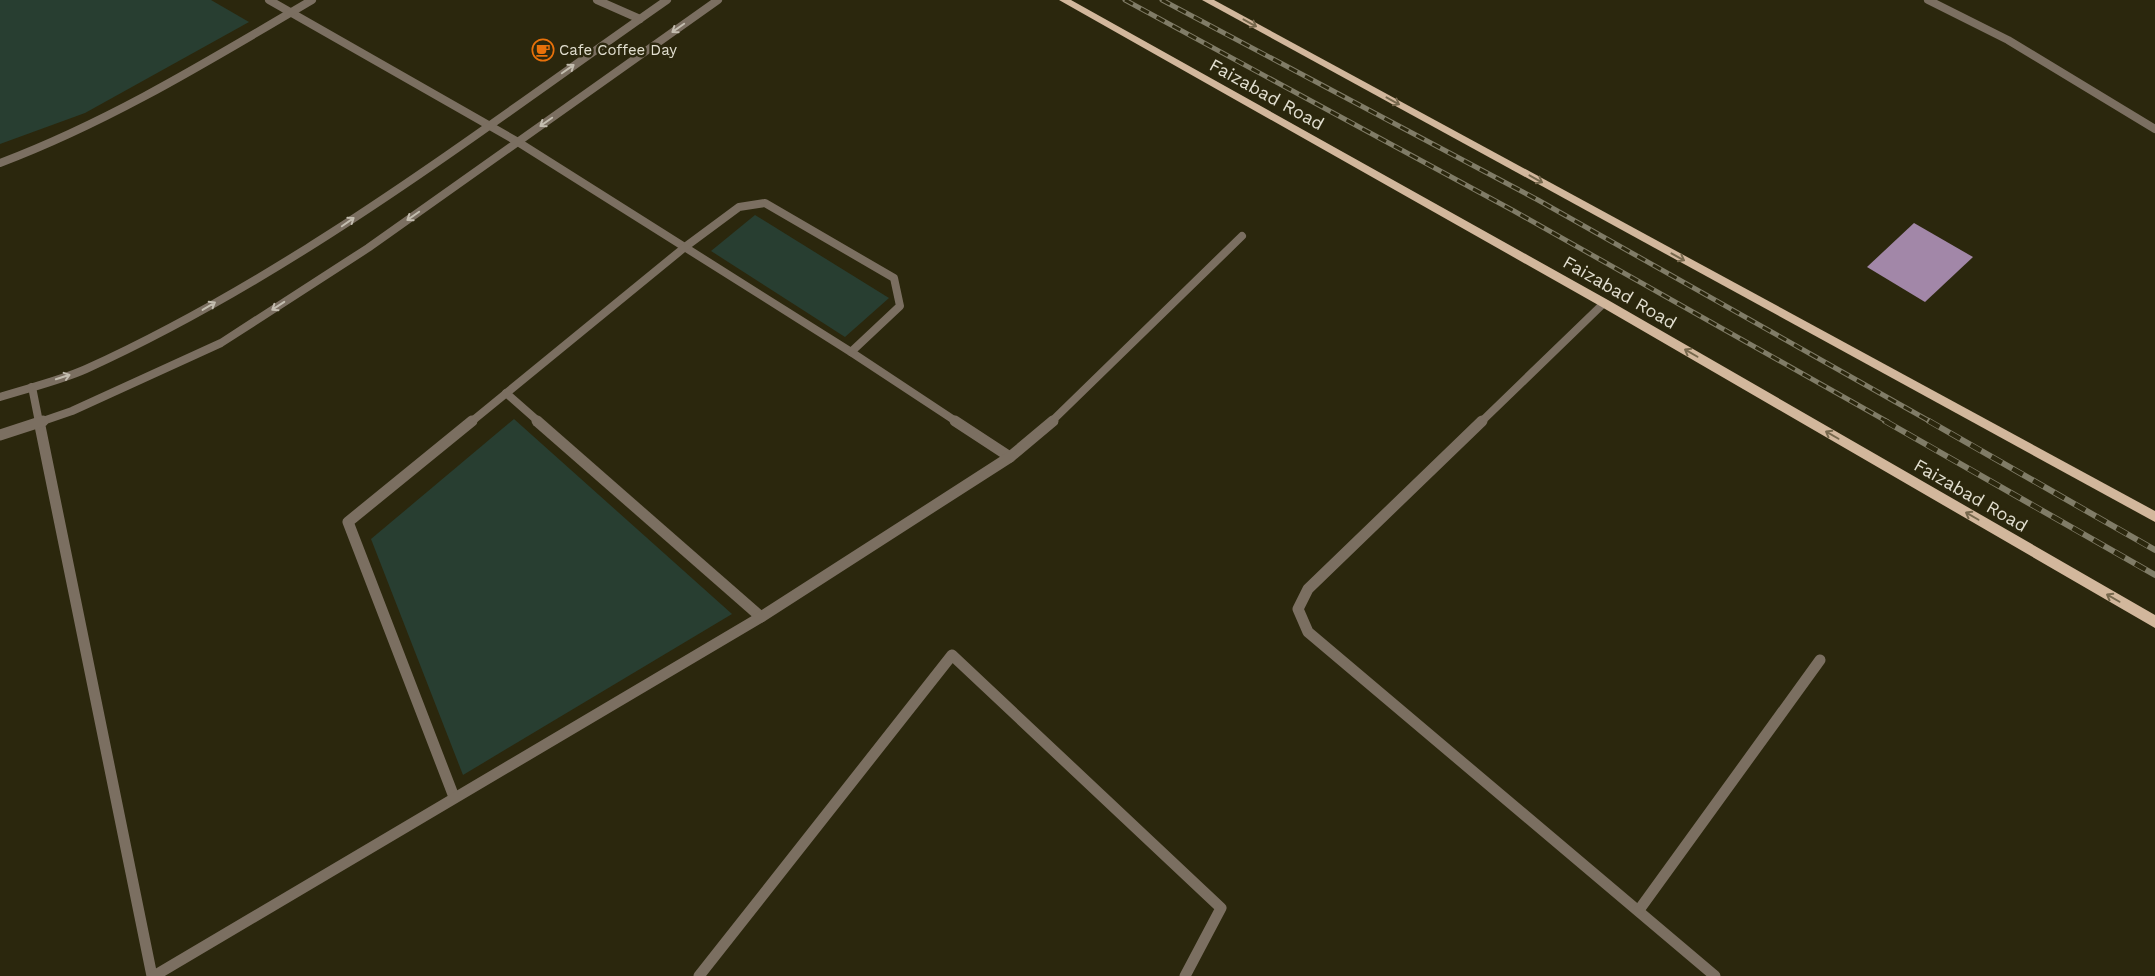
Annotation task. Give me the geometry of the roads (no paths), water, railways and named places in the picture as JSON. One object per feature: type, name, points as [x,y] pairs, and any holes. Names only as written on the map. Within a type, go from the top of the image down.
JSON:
[{"type":"main road","name":"Faizabad Road","points":[[1064,0],[1604,302],[2155,622]]},
{"type":"main road","points":[[1207,0],[2155,517]]},
{"type":"street","points":[[269,0],[518,142],[851,352],[1010,457]]},
{"type":"street","points":[[0,163],[40,150],[155,92],[312,0]]},
{"type":"street","points":[[597,0],[640,19]]},
{"type":"street","points":[[0,397],[84,370],[199,312],[342,227],[667,0]]},
{"type":"street","points":[[0,435],[72,411],[221,343],[368,248],[718,0]]},
{"type":"street","points":[[1928,0],[2008,40],[2155,129]]},
{"type":"street","points":[[454,797],[348,522],[685,247],[739,208],[765,203],[894,278],[900,306],[851,352]]},
{"type":"street","points":[[32,387],[153,976],[760,617],[1010,457],[1066,409],[1242,236]]},
{"type":"street","points":[[1604,302],[1308,589],[1298,609],[1308,632],[1715,976]]},
{"type":"street","points":[[506,393],[760,617]]},
{"type":"street","points":[[699,976],[952,655],[1221,908],[1185,976]]},
{"type":"street","points":[[1639,910],[1820,660]]},
{"type":"railway","points":[[1125,0],[1514,211],[1888,422]]},
{"type":"railway","points":[[1162,0],[1538,200],[1931,422]]},
{"type":"railway","points":[[1885,421],[2155,575]]},
{"type":"railway","points":[[1929,421],[2155,550]]},
{"type":"place","name":"Cafe Coffee Day","points":[[543,50]]}]
